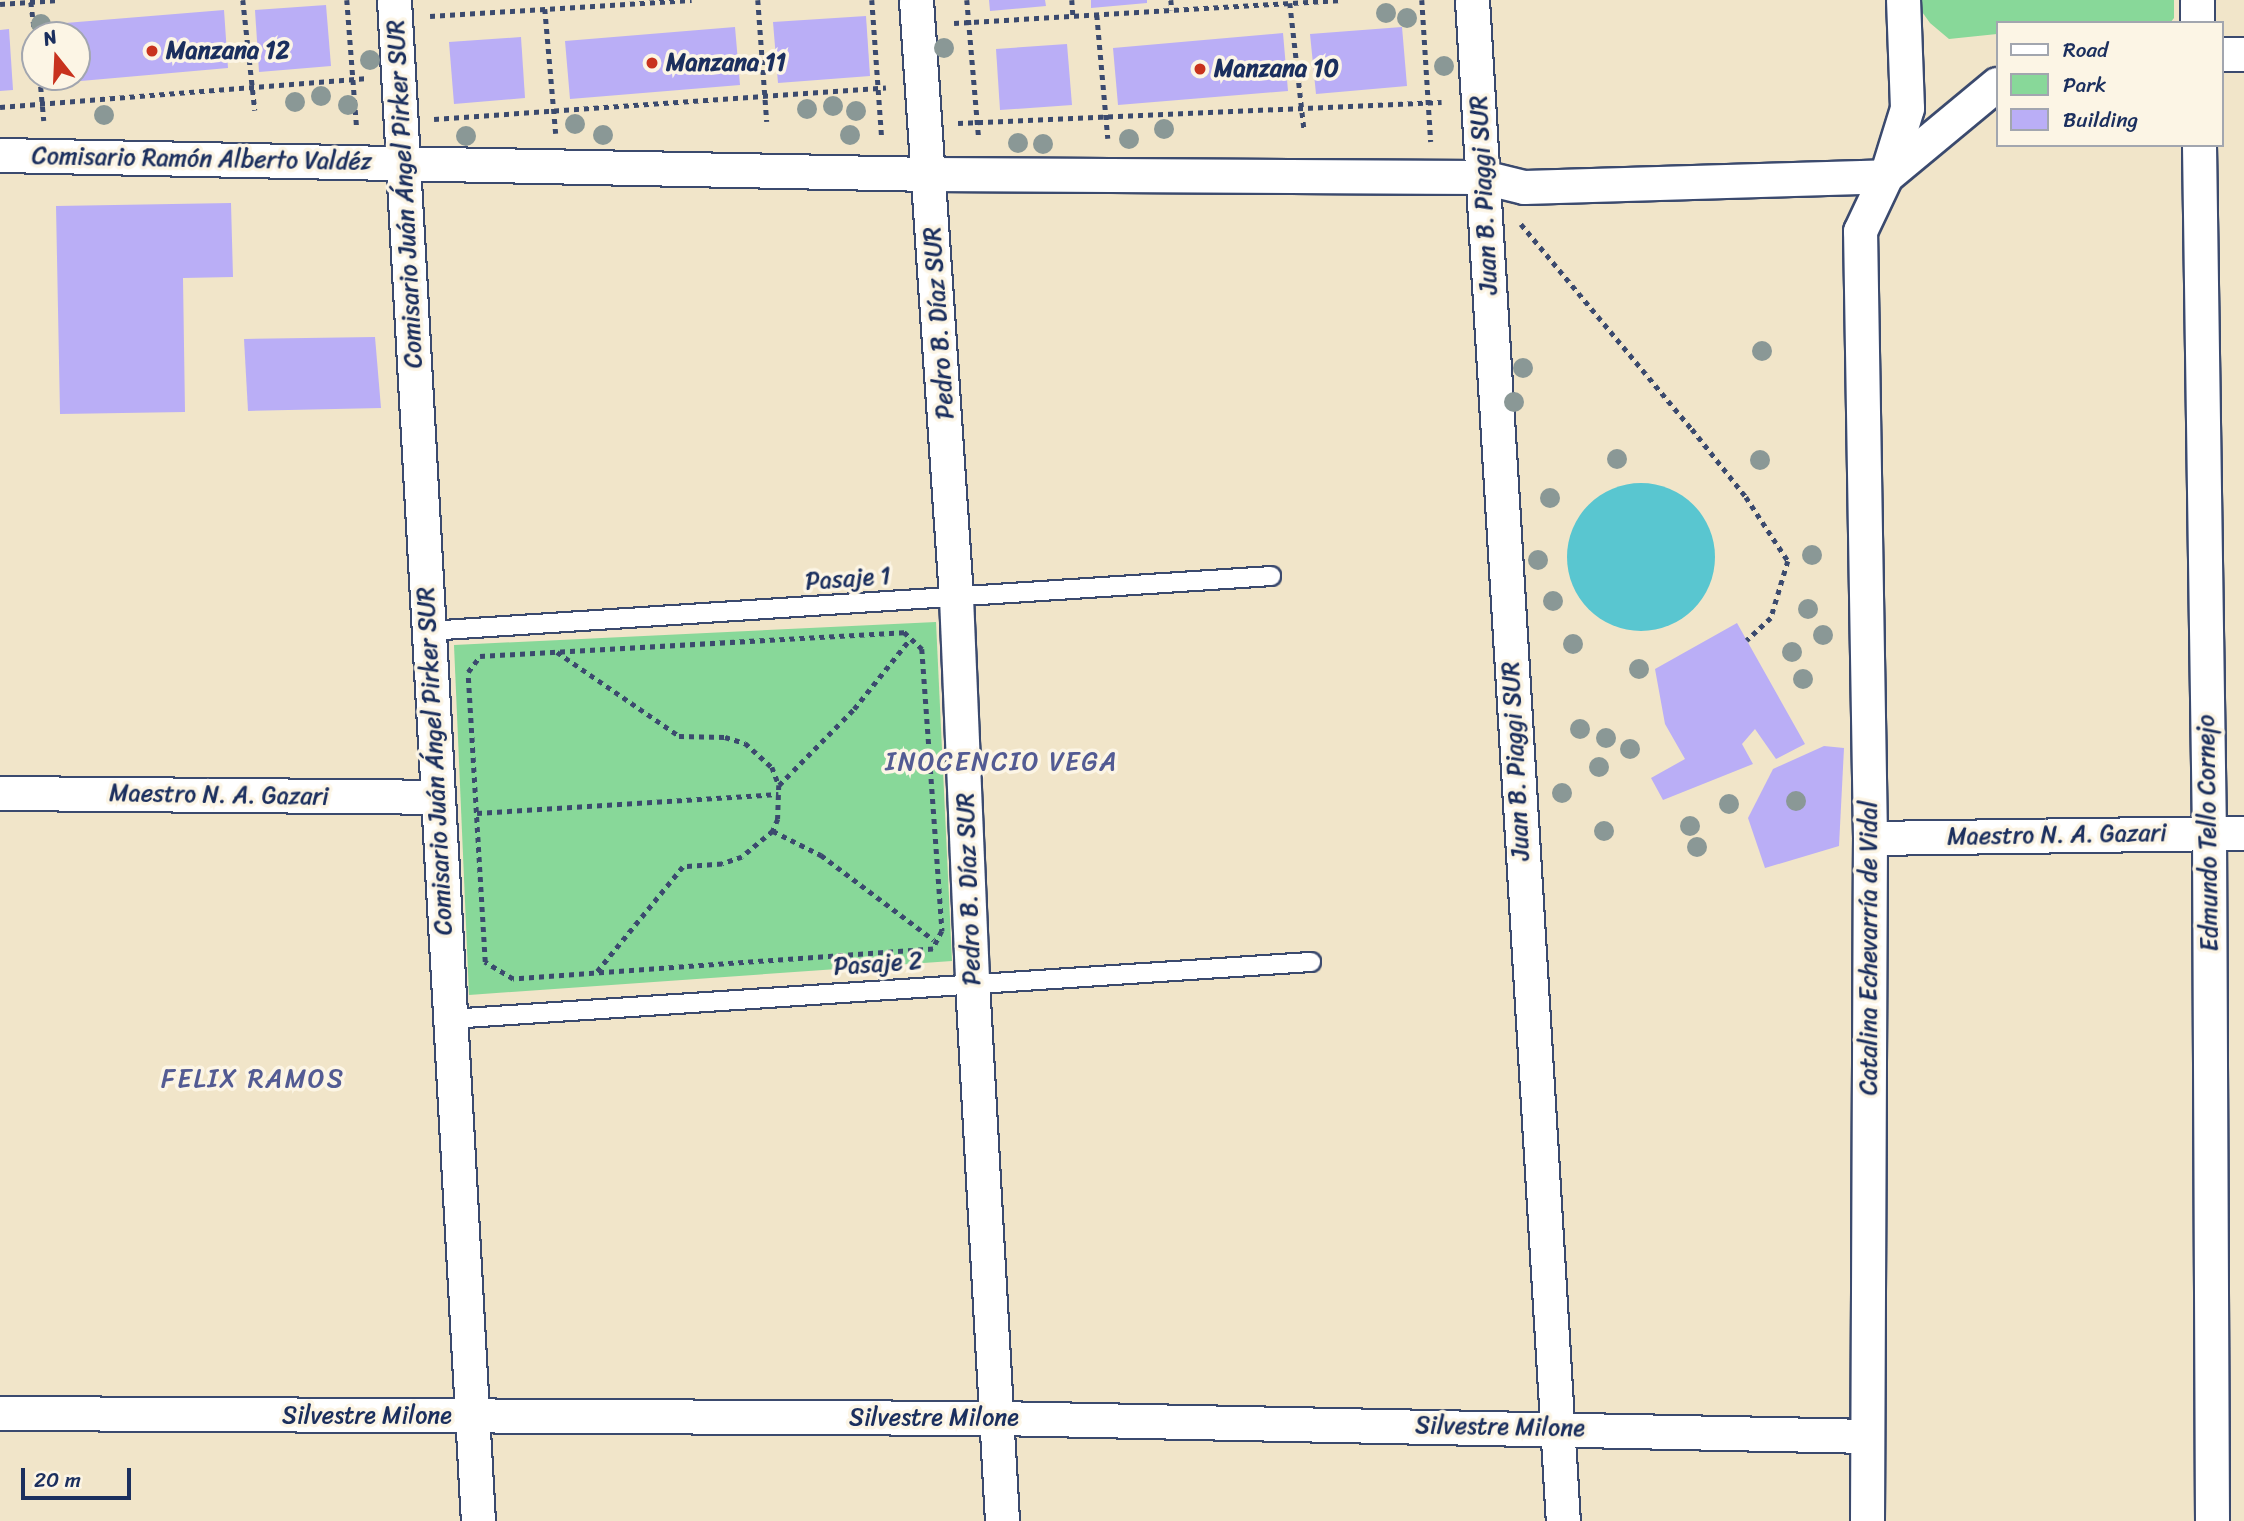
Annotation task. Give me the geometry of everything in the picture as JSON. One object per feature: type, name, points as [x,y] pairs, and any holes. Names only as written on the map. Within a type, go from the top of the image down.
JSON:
[{"type":"street","name":"Juan B. Piaggi SUR","points":[[1472,0],[1563,1521]]},
{"type":"street","points":[[1886,176],[1907,108],[1903,0]]},
{"type":"street","points":[[2197,0],[2197,21]]},
{"type":"street","name":"Comisario Juán Ángel Pirker SUR","points":[[394,9],[478,1521]]},
{"type":"street","points":[[917,13],[930,174]]},
{"type":"street","points":[[2223,54],[2244,54]]},
{"type":"street","points":[[1886,176],[1996,85]]},
{"type":"street","name":"Edmundo Tello Cornejo","points":[[2199,147],[2209,833],[2212,1521]]},
{"type":"street","name":"Comisario Ramón Alberto Valdéz","points":[[0,155],[930,174],[1483,177],[1524,187],[1886,176]]},
{"type":"street","name":"Pedro B. Díaz SUR","points":[[930,174],[957,597],[972,982],[1002,1521]]},
{"type":"street","name":"Catalina Echevarría de Vidal","points":[[1867,1521],[1870,838],[1860,232],[1886,176]]},
{"type":"street","name":"Maestro N. A. Gazari","points":[[0,793],[438,797]]},
{"type":"street","name":"Maestro N. A. Gazari","points":[[1870,838],[2244,833]]},
{"type":"street","name":"Silvestre Milone","points":[[0,1413],[996,1418],[1867,1436]]},
{"type":"lane","name":"Pasaje 1","points":[[428,631],[1271,576]]},
{"type":"lane","name":"Pasaje 2","points":[[450,1018],[1311,961]]},
{"type":"path","points":[[0,4],[59,0]]},
{"type":"path","points":[[243,0],[255,110]]},
{"type":"path","points":[[347,0],[359,162]]},
{"type":"path","points":[[529,0],[530,10]]},
{"type":"path","points":[[394,9],[530,10],[692,0]]},
{"type":"path","points":[[758,0],[767,122]]},
{"type":"path","points":[[872,0],[885,173]]},
{"type":"path","points":[[967,0],[983,174]]},
{"type":"path","points":[[1072,0],[1073,16]]},
{"type":"path","points":[[1171,0],[1172,10]]},
{"type":"path","points":[[917,13],[969,22],[1338,0]]},
{"type":"path","points":[[1422,0],[1433,177]]},
{"type":"path","points":[[31,2],[33,21]]},
{"type":"path","points":[[1290,3],[1304,128]]},
{"type":"path","points":[[545,9],[560,166]]},
{"type":"path","points":[[1097,15],[1112,175]]},
{"type":"path","points":[[0,107],[398,76]]},
{"type":"path","points":[[401,122],[922,84]]},
{"type":"path","points":[[42,91],[47,156]]},
{"type":"path","points":[[925,125],[1478,101]]},
{"type":"path","points":[[1518,219],[1707,448],[1746,498],[1788,561],[1771,618],[1746,640]]},
{"type":"path","points":[[904,632],[922,649],[942,931],[933,949],[513,979],[485,962],[468,672],[480,656],[556,652],[904,632]]},
{"type":"path","points":[[779,785],[854,709],[910,639]]},
{"type":"path","points":[[556,652],[679,736],[725,737],[745,743],[772,767],[779,785],[778,819],[773,831],[742,857],[722,864],[683,867],[596,973]]},
{"type":"path","points":[[477,813],[778,794]]},
{"type":"path","points":[[773,831],[821,855],[936,941]]},
{"type":"green space","points":[[1920,0],[2174,0],[2174,18],[2172,21],[1996,21],[1996,34],[1949,39],[1930,23],[1920,9]]},
{"type":"green space","points":[[936,622],[952,961],[469,995],[454,645]]},
{"type":"water","points":[[1641,483],[1670,488],[1694,504],[1710,528],[1715,557],[1710,586],[1694,610],[1670,626],[1641,631],[1612,626],[1588,610],[1572,586],[1567,557],[1572,528],[1588,504],[1612,488]]},
{"type":"building","points":[[989,0],[1045,0],[1046,6],[990,11]]},
{"type":"building","points":[[1091,0],[1147,0],[1147,3],[1091,8]]},
{"type":"building","name":"Manzana 12","points":[[326,5],[331,66],[259,72],[255,10]]},
{"type":"building","name":"Manzana 12","points":[[224,10],[228,68],[91,80],[90,21]]},
{"type":"building","name":"Manzana 11","points":[[866,16],[870,76],[778,83],[773,22]]},
{"type":"building","name":"Manzana 11","points":[[735,27],[740,85],[570,99],[565,41]]},
{"type":"building","name":"Manzana 10","points":[[1402,27],[1407,86],[1316,94],[1310,34]]},
{"type":"building","points":[[9,29],[13,90],[0,91],[0,30]]},
{"type":"building","name":"Manzana 10","points":[[1283,33],[1288,91],[1118,105],[1113,48]]},
{"type":"building","points":[[521,37],[525,98],[454,104],[449,42]]},
{"type":"building","points":[[1067,44],[1072,105],[1000,110],[996,49]]},
{"type":"building","points":[[231,203],[233,277],[183,278],[185,412],[60,414],[56,206]]},
{"type":"building","points":[[375,337],[381,408],[248,411],[244,339]]},
{"type":"building","points":[[1737,623],[1805,744],[1776,759],[1755,729],[1742,744],[1753,764],[1663,800],[1651,778],[1685,759],[1665,724],[1655,669]]},
{"type":"building","points":[[1824,746],[1844,748],[1839,846],[1765,868],[1748,818],[1773,769]]},
{"type":"place","name":"Manzana 12","points":[[152,51]]},
{"type":"place","name":"Manzana 11","points":[[652,63]]},
{"type":"place","name":"Manzana 10","points":[[1200,69]]},
{"type":"district","name":"INOCENCIO VEGA","points":[[1002,762]]},
{"type":"district","name":"FELIX RAMOS","points":[[253,1079]]}]
